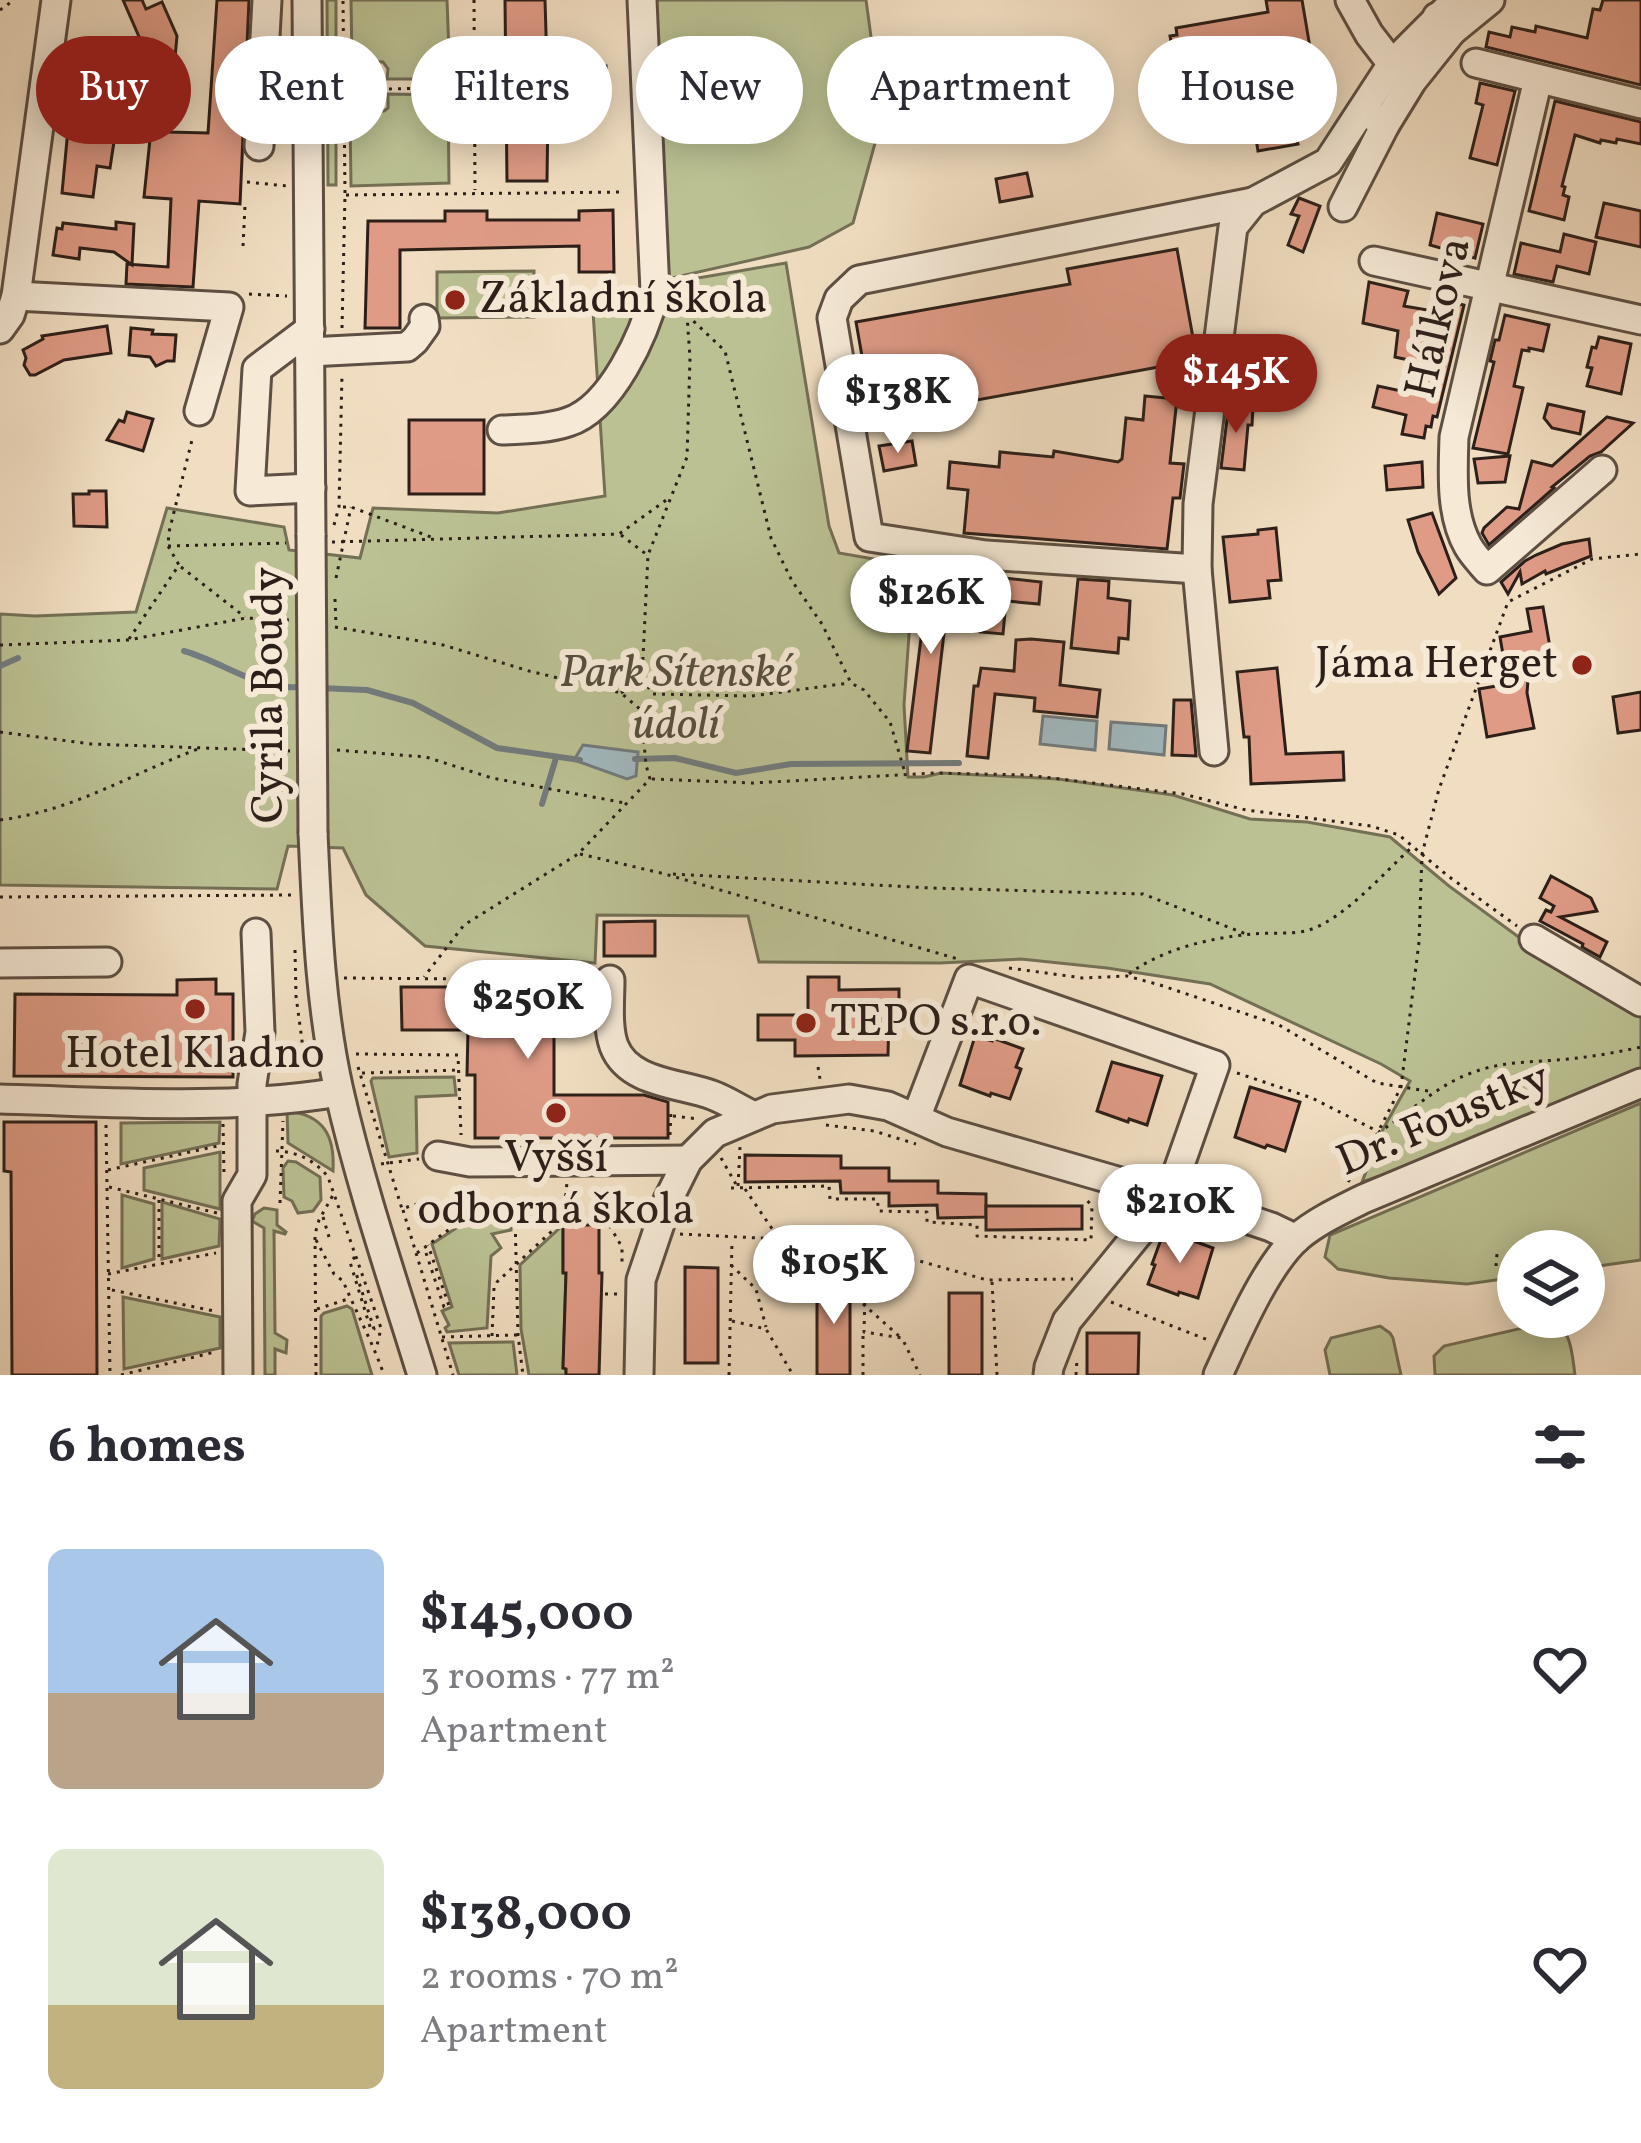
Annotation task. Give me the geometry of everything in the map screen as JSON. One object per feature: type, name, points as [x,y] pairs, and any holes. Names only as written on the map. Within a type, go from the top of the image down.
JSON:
[{"type":"street","points":[[0,329],[16,296],[56,0]]},
{"type":"street","points":[[259,146],[267,0]]},
{"type":"street","name":"Cyrila Boudy","points":[[307,0],[315,539],[313,833],[319,955],[339,1092],[422,1375]]},
{"type":"street","points":[[502,430],[573,421],[604,395],[630,359],[648,319],[655,292],[642,0]]},
{"type":"street","points":[[1350,0],[1392,64]]},
{"type":"street","points":[[1197,569],[986,555],[869,537],[832,318],[838,299],[859,280],[1252,202],[1334,156],[1392,64],[1448,16],[1490,0]]},
{"type":"street","points":[[1343,207],[1448,16]]},
{"type":"street","points":[[1476,63],[1641,104]]},
{"type":"street","name":"Hálkova","points":[[1538,79],[1454,437],[1456,512],[1468,546],[1487,570],[1602,470]]},
{"type":"street","points":[[1361,108],[1385,125]]},
{"type":"street","points":[[1214,751],[1197,569],[1198,504],[1233,227],[1252,202]]},
{"type":"street","points":[[1374,261],[1641,320]]},
{"type":"street","points":[[16,296],[240,301],[199,411]]},
{"type":"street","points":[[311,488],[250,490],[256,369],[310,340],[342,352],[406,347],[416,340],[424,319]]},
{"type":"street","points":[[238,1375],[230,1208],[252,1175],[251,1102],[260,1033],[256,933]]},
{"type":"street","points":[[1534,938],[1641,1001]]},
{"type":"street","points":[[0,963],[106,962]]},
{"type":"street","points":[[916,1118],[969,979],[1215,1065],[1169,1196],[1101,1289],[1067,1321],[1048,1375]]},
{"type":"street","points":[[610,980],[612,1040],[627,1065],[639,1074],[713,1095],[754,1116]]},
{"type":"street","name":"Dr. Foustky","points":[[1218,1375],[1273,1270],[1296,1239],[1363,1199],[1641,1084]]},
{"type":"street","points":[[0,1099],[251,1102],[339,1092]]},
{"type":"street","points":[[639,1375],[641,1280],[657,1227],[690,1154],[715,1133],[772,1108],[849,1099],[888,1106],[947,1132],[1271,1227],[1296,1239]]},
{"type":"street","points":[[450,1150],[470,1162],[690,1154]]},
{"type":"path","points":[[0,10],[14,0]]},
{"type":"path","points":[[343,0],[343,36]]},
{"type":"path","points":[[474,0],[474,36]]},
{"type":"path","points":[[315,539],[339,507],[345,144]]},
{"type":"path","points":[[475,144],[475,194]]},
{"type":"path","points":[[247,182],[288,186]]},
{"type":"path","points":[[345,195],[651,192]]},
{"type":"path","points":[[243,246],[245,206]]},
{"type":"path","points":[[655,292],[677,303],[725,351],[771,538],[851,683]]},
{"type":"path","points":[[240,301],[289,296]]},
{"type":"path","points":[[653,694],[642,678],[648,555],[687,457],[688,315]]},
{"type":"path","points":[[199,411],[168,546],[179,565],[246,618]]},
{"type":"path","points":[[168,546],[620,534],[669,498]]},
{"type":"path","points":[[339,507],[351,507],[437,540]]},
{"type":"path","points":[[351,507],[335,582],[336,628],[443,645],[621,692],[641,710]]},
{"type":"path","points":[[620,534],[648,555]]},
{"type":"path","points":[[1349,1180],[1401,1087],[1419,942],[1422,854],[1438,789],[1508,602],[1592,559],[1641,554]]},
{"type":"path","points":[[128,640],[179,565]]},
{"type":"path","points":[[0,645],[128,640],[246,618],[299,620]]},
{"type":"path","points":[[621,692],[642,678]]},
{"type":"path","points":[[653,694],[752,696],[851,683],[864,690],[890,722],[905,774]]},
{"type":"path","points":[[650,779],[641,710],[653,694]]},
{"type":"path","points":[[0,732],[91,744],[308,751]]},
{"type":"path","points":[[0,820],[68,805],[205,747]]},
{"type":"path","points":[[328,750],[426,757],[492,778],[626,803]]},
{"type":"path","points":[[424,977],[464,925],[578,854],[650,779],[753,783],[905,774],[1027,775],[1183,794],[1246,810],[1371,826],[1399,835],[1534,938]]},
{"type":"path","points":[[1127,976],[1149,959],[1196,945],[1246,934],[1309,929],[1342,911],[1413,847]]},
{"type":"path","points":[[578,854],[665,874],[959,959]]},
{"type":"path","points":[[665,874],[931,889],[1143,894],[1246,934]]},
{"type":"path","points":[[0,897],[294,896]]},
{"type":"path","points":[[295,946],[305,1063],[300,1077]]},
{"type":"path","points":[[996,966],[1082,978],[1127,976],[1279,1025],[1376,1083],[1434,1092]]},
{"type":"path","points":[[342,979],[610,980]]},
{"type":"path","points":[[1378,1132],[1472,1072],[1513,1062],[1561,1060],[1641,1047]]},
{"type":"path","points":[[354,1054],[458,1054],[450,1150],[388,1162]]},
{"type":"path","points":[[1215,1065],[1312,1099],[1378,1132]]},
{"type":"path","points":[[453,1375],[360,1072],[459,1070]]},
{"type":"path","points":[[280,1203],[282,1101]]},
{"type":"path","points":[[102,1102],[110,1375]]},
{"type":"path","points":[[671,1116],[690,1154],[718,1154],[737,1188],[779,1240]]},
{"type":"path","points":[[823,1125],[874,1131],[926,1147]]},
{"type":"path","points":[[729,1147],[740,1140],[737,1188]]},
{"type":"path","points":[[107,1171],[224,1145]]},
{"type":"path","points":[[282,1151],[296,1153],[328,1177],[381,1328],[376,1350]]},
{"type":"path","points":[[492,1336],[497,1282],[566,1216],[569,1162]]},
{"type":"path","points":[[107,1186],[230,1208]]},
{"type":"path","points":[[737,1188],[830,1186],[830,1198],[877,1199],[878,1211],[927,1212],[927,1222],[976,1225],[977,1236],[1083,1240],[1091,1240],[1092,1207],[1081,1193],[1103,1199]]},
{"type":"path","points":[[316,1375],[315,1239],[334,1193]]},
{"type":"path","points":[[158,1198],[159,1264]]},
{"type":"path","points":[[402,1209],[433,1202],[464,1219],[566,1216],[649,1223]]},
{"type":"path","points":[[322,1216],[329,1238]]},
{"type":"path","points":[[515,1216],[523,1375]]},
{"type":"path","points":[[605,1218],[622,1247]]},
{"type":"path","points":[[416,1254],[464,1219]]},
{"type":"path","points":[[673,1232],[779,1240],[829,1254],[916,1260],[992,1280],[1077,1280],[1101,1289],[1112,1304],[1219,1344]]},
{"type":"path","points":[[729,1375],[732,1238]]},
{"type":"path","points":[[315,1239],[334,1274],[343,1280],[384,1375]]},
{"type":"path","points":[[427,1253],[444,1307],[448,1306],[428,1245]]},
{"type":"path","points":[[108,1274],[224,1252]]},
{"type":"path","points":[[1496,1253],[1496,1266]]},
{"type":"path","points":[[863,1375],[866,1256]]},
{"type":"path","points":[[355,1257],[350,1262],[371,1330],[356,1273]]},
{"type":"path","points":[[731,1265],[756,1289],[766,1329],[793,1375]]},
{"type":"path","points":[[992,1280],[997,1375]]},
{"type":"path","points":[[109,1289],[222,1312]]},
{"type":"path","points":[[605,1294],[622,1294]]},
{"type":"path","points":[[316,1310],[350,1298]]},
{"type":"path","points":[[863,1304],[902,1338],[920,1375]]},
{"type":"path","points":[[730,1321],[766,1329]]},
{"type":"path","points":[[863,1332],[902,1338]]},
{"type":"path","points":[[442,1337],[518,1335]]},
{"type":"path","points":[[121,1375],[223,1350]]},
{"type":"green space","points":[[327,0],[336,0],[336,36],[327,36]]},
{"type":"green space","points":[[351,0],[447,0],[448,36],[411,36],[411,79],[387,79],[387,36],[352,36]]},
{"type":"green space","points":[[654,0],[866,0],[871,36],[827,36],[827,144],[875,144],[853,223],[809,247],[663,280],[659,144],[803,144],[803,36],[655,36]]},
{"type":"green space","points":[[388,94],[411,94],[411,144],[449,144],[449,183],[351,186],[350,144],[387,144]]},
{"type":"green space","points":[[328,144],[336,144],[336,185],[328,185]]},
{"type":"green space","name":"Park Sítenské údolí","points":[[786,263],[829,526],[839,553],[914,566],[904,705],[908,777],[941,773],[1058,779],[1173,795],[1250,819],[1307,822],[1390,837],[1535,949],[1641,1014],[1641,1070],[1526,1115],[1466,1146],[1362,1182],[1383,1129],[1410,1081],[1210,984],[1021,959],[759,962],[748,916],[597,915],[595,963],[425,946],[366,895],[343,848],[288,846],[277,889],[0,885],[0,614],[136,612],[167,508],[284,527],[289,550],[360,558],[373,508],[498,513],[605,496],[592,296]]},
{"type":"green space","points":[[534,271],[534,317],[437,318],[437,272]]},
{"type":"green space","points":[[454,1077],[456,1095],[416,1097],[417,1153],[389,1157],[373,1078]]},
{"type":"green space","points":[[1641,1103],[1641,1260],[1605,1265],[1605,1230],[1497,1230],[1497,1280],[1467,1284],[1389,1278],[1338,1269],[1325,1257],[1330,1235]]},
{"type":"green space","points":[[287,1111],[310,1117],[325,1129],[333,1171],[288,1143]]},
{"type":"green space","points":[[220,1122],[219,1143],[121,1164],[121,1123]]},
{"type":"green space","points":[[220,1152],[220,1209],[144,1190],[144,1168]]},
{"type":"green space","points":[[288,1161],[320,1177],[321,1200],[313,1211],[298,1213],[284,1197],[283,1168]]},
{"type":"green space","points":[[122,1195],[154,1204],[154,1259],[122,1268]]},
{"type":"green space","points":[[162,1202],[220,1219],[219,1246],[162,1259]]},
{"type":"green space","points":[[264,1208],[277,1210],[277,1225],[286,1232],[274,1231],[275,1333],[287,1340],[286,1353],[275,1349],[275,1375],[265,1375],[264,1228],[252,1221]]},
{"type":"green space","points":[[467,1221],[511,1222],[511,1230],[492,1234],[501,1248],[491,1256],[487,1328],[447,1332],[442,1311],[452,1307],[432,1244]]},
{"type":"green space","points":[[563,1225],[566,1375],[529,1375],[521,1329],[520,1265]]},
{"type":"green space","points":[[123,1297],[220,1317],[220,1348],[124,1369]]},
{"type":"green space","points":[[347,1306],[352,1309],[372,1375],[321,1375],[321,1316]]},
{"type":"green space","points":[[1380,1326],[1393,1338],[1401,1375],[1330,1375],[1325,1350],[1331,1338]]},
{"type":"green space","points":[[1497,1334],[1497,1338],[1568,1338],[1575,1375],[1435,1375],[1434,1356],[1444,1346]]},
{"type":"green space","points":[[513,1342],[517,1375],[459,1375],[449,1343]]},
{"type":"water","points":[[1043,716],[1097,721],[1095,750],[1040,744]]},
{"type":"water","points":[[1111,722],[1166,726],[1164,755],[1109,749]]},
{"type":"water","points":[[583,745],[638,752],[636,776],[627,779],[574,760]]},
{"type":"building","points":[[123,0],[142,0],[146,9],[162,2],[177,36],[139,36]]},
{"type":"building","points":[[217,0],[249,0],[247,36],[215,36],[215,144],[243,144],[240,204],[199,201],[193,287],[126,284],[127,264],[168,267],[171,199],[144,197],[149,144],[191,144],[191,133],[208,133]]},
{"type":"building","points":[[505,0],[545,0],[546,36],[505,36]]},
{"type":"building","points":[[1266,0],[1302,0],[1308,36],[1170,36],[1177,35],[1176,28],[1268,12]]},
{"type":"building","points":[[1603,0],[1641,0],[1641,85],[1486,47],[1489,32],[1510,37],[1512,27],[1535,32],[1536,26],[1587,38],[1593,9],[1600,10]]},
{"type":"building","points":[[1480,83],[1515,91],[1497,165],[1470,158],[1483,105],[1476,103]]},
{"type":"building","points":[[1555,101],[1641,122],[1641,144],[1617,139],[1616,143],[1600,143],[1575,135],[1562,186],[1563,195],[1569,197],[1564,220],[1529,211]]},
{"type":"building","points":[[67,144],[114,144],[110,168],[97,166],[93,197],[62,193]]},
{"type":"building","points":[[507,144],[547,144],[547,181],[507,181]]},
{"type":"building","points":[[1257,144],[1298,144],[1258,151]]},
{"type":"building","points":[[1027,173],[1032,196],[1000,202],[996,179]]},
{"type":"building","points":[[1299,198],[1320,206],[1303,252],[1288,245],[1299,216],[1291,214]]},
{"type":"building","points":[[1604,203],[1641,211],[1641,247],[1596,237]]},
{"type":"building","points":[[613,210],[614,272],[579,272],[579,246],[400,250],[400,328],[365,328],[368,221],[445,221],[445,211],[487,211],[487,220],[579,220],[579,211]]},
{"type":"building","points":[[1437,213],[1483,224],[1475,258],[1430,245]]},
{"type":"building","points":[[116,222],[134,224],[132,265],[114,252],[80,248],[79,259],[53,255],[57,228],[62,229],[63,223],[116,229]]},
{"type":"building","points":[[1564,234],[1596,242],[1589,274],[1557,266],[1553,282],[1514,274],[1521,243],[1560,252]]},
{"type":"building","points":[[1177,249],[1197,360],[873,419],[856,322],[1070,284],[1067,269]]},
{"type":"building","points":[[1369,282],[1408,291],[1404,306],[1433,311],[1437,298],[1464,305],[1437,417],[1433,416],[1431,427],[1426,426],[1424,438],[1402,434],[1406,415],[1373,407],[1378,386],[1415,394],[1422,363],[1395,357],[1398,331],[1363,323]]},
{"type":"building","points":[[1505,315],[1549,325],[1543,351],[1522,350],[1514,386],[1523,388],[1508,454],[1473,448],[1495,340],[1499,340]]},
{"type":"building","points":[[107,326],[111,353],[64,360],[35,375],[24,365],[23,350],[42,336]]},
{"type":"building","points":[[131,328],[176,335],[174,361],[156,366],[150,357],[129,355]]},
{"type":"building","points":[[1599,337],[1631,344],[1621,394],[1587,386],[1592,368],[1587,367]]},
{"type":"building","points":[[1145,396],[1177,399],[1170,463],[1184,464],[1180,498],[1173,498],[1167,549],[964,533],[968,490],[948,488],[950,462],[999,467],[1000,452],[1053,457],[1054,451],[1118,462],[1126,418],[1143,420]]},
{"type":"building","points":[[1229,403],[1253,407],[1244,470],[1221,468]]},
{"type":"building","points":[[1548,404],[1584,412],[1580,434],[1552,428],[1544,418]]},
{"type":"building","points":[[127,412],[153,419],[143,451],[107,440]]},
{"type":"building","points":[[1607,417],[1633,423],[1489,545],[1484,528],[1507,507],[1519,509],[1532,461],[1552,466]]},
{"type":"building","points":[[409,420],[484,420],[484,494],[409,494]]},
{"type":"building","points":[[912,441],[916,465],[884,471],[879,446]]},
{"type":"building","points":[[1510,456],[1505,482],[1478,483],[1474,459]]},
{"type":"building","points":[[1422,462],[1423,487],[1387,490],[1385,466]]},
{"type":"building","points":[[106,491],[107,527],[74,526],[73,494]]},
{"type":"building","points":[[1432,513],[1456,578],[1439,594],[1408,520]]},
{"type":"building","points":[[1276,528],[1281,580],[1268,581],[1270,598],[1230,602],[1223,537]]},
{"type":"building","points":[[1589,539],[1591,556],[1522,584],[1520,572],[1508,594],[1501,582],[1536,555]]},
{"type":"building","points":[[930,566],[958,569],[955,600],[948,599],[930,753],[907,751]]},
{"type":"building","points":[[985,576],[1041,582],[1039,604],[1006,601],[1003,634],[980,632]]},
{"type":"building","points":[[1078,579],[1109,581],[1108,598],[1130,601],[1128,639],[1119,638],[1118,653],[1071,648]]},
{"type":"building","points":[[1543,607],[1555,676],[1528,680],[1534,728],[1487,737],[1479,689],[1508,684],[1500,637],[1531,631],[1527,609]]},
{"type":"building","points":[[1016,640],[1064,642],[1060,685],[1100,690],[1097,717],[1034,711],[1035,698],[995,694],[988,758],[967,756],[974,686],[978,686],[981,668],[1014,671]]},
{"type":"building","points":[[1277,668],[1286,754],[1343,752],[1344,780],[1251,784],[1249,737],[1244,737],[1237,672]]},
{"type":"building","points":[[1641,692],[1641,730],[1618,733],[1613,697]]},
{"type":"building","points":[[1174,700],[1191,700],[1196,756],[1172,755]]},
{"type":"building","points":[[1551,876],[1591,898],[1597,911],[1560,917],[1607,942],[1600,957],[1540,921],[1554,906],[1540,898]]},
{"type":"building","points":[[655,921],[655,956],[604,956],[604,922]]},
{"type":"building","name":"TEPO s.r.o.","points":[[808,977],[839,977],[839,990],[899,989],[899,1006],[892,1007],[889,1015],[888,1055],[795,1056],[795,1040],[758,1040],[758,1015],[808,1015]]},
{"type":"building","points":[[216,979],[216,994],[233,994],[233,1077],[14,1076],[15,994],[177,995],[177,980]]},
{"type":"building","points":[[401,987],[592,987],[592,1030],[554,1030],[554,1095],[644,1095],[668,1102],[668,1138],[475,1138],[475,1075],[467,1075],[468,1030],[402,1030]]},
{"type":"building","points":[[975,1036],[1023,1049],[1010,1099],[960,1085]]},
{"type":"building","points":[[1112,1062],[1162,1076],[1147,1125],[1097,1111]]},
{"type":"building","points":[[1250,1087],[1300,1102],[1285,1151],[1235,1137]]},
{"type":"building","points":[[4,1122],[96,1122],[97,1375],[12,1375],[11,1172],[4,1171]]},
{"type":"building","points":[[745,1155],[841,1156],[841,1168],[889,1168],[889,1181],[938,1181],[938,1193],[986,1194],[986,1217],[938,1218],[937,1205],[889,1206],[889,1193],[841,1193],[840,1181],[745,1182]]},
{"type":"building","points":[[986,1206],[1082,1206],[1082,1229],[986,1230]]},
{"type":"building","points":[[563,1225],[599,1225],[599,1375],[566,1375],[563,1368]]},
{"type":"building","points":[[1163,1234],[1213,1248],[1198,1298],[1148,1284]]},
{"type":"building","points":[[685,1267],[718,1268],[718,1363],[685,1363]]},
{"type":"building","points":[[817,1280],[850,1280],[850,1375],[817,1375]]},
{"type":"building","points":[[949,1293],[982,1293],[982,1375],[949,1375]]},
{"type":"building","points":[[1087,1333],[1139,1333],[1138,1375],[1087,1375]]},
{"type":"waterway","points":[[184,651],[264,683],[306,687]]},
{"type":"waterway","points":[[0,666],[18,658]]},
{"type":"waterway","points":[[319,688],[367,690],[413,703],[497,748],[580,760]]},
{"type":"waterway","points":[[542,804],[556,758]]},
{"type":"waterway","points":[[635,759],[675,758],[736,773],[791,764],[959,763]]},
{"type":"place","name":"Základní škola","points":[[455,300]]},
{"type":"place","name":"Jáma Herget","points":[[1582,665]]},
{"type":"place","name":"Hotel Kladno","points":[[195,1009]]},
{"type":"place","name":"TEPO s.r.o.","points":[[806,1023]]},
{"type":"place","name":"Vyšší odborná škola","points":[[556,1113]]}]
